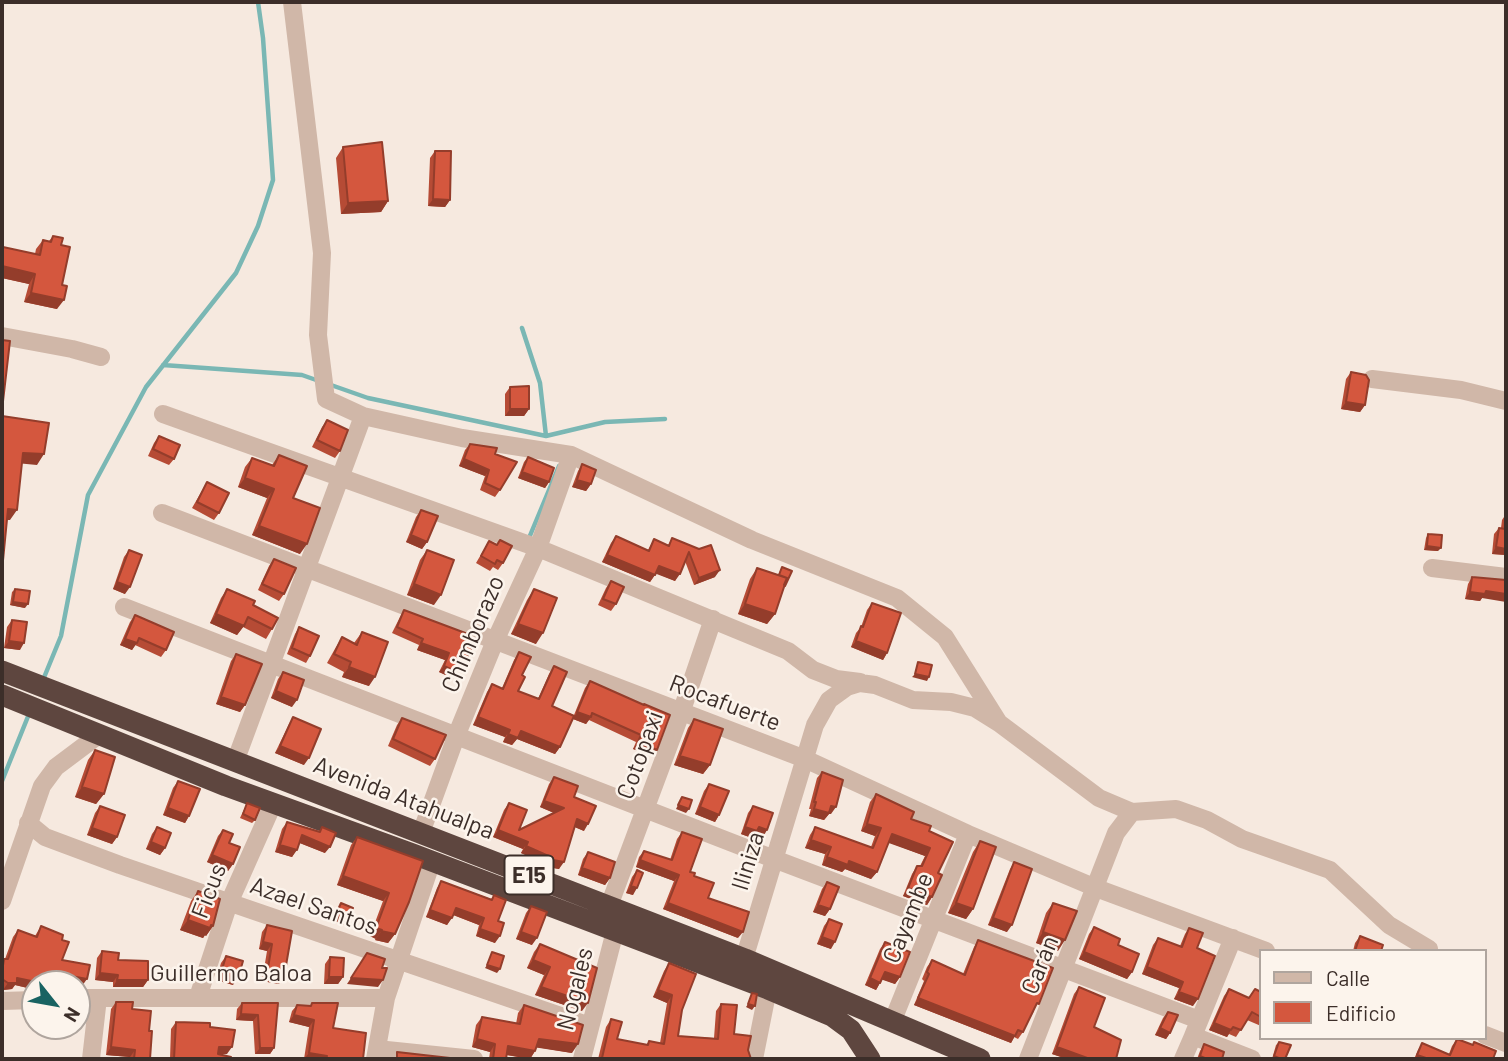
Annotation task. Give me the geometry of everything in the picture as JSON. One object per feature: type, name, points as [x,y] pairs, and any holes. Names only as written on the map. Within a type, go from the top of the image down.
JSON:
[{"type":"highway","name":"Avenida Atahualpa","points":[[2,671],[609,906],[742,968],[768,989],[832,1016],[851,1030],[870,1059]]},
{"type":"highway","name":"Avenida Atahualpa","points":[[6,697],[273,804],[615,931],[742,968],[893,1020],[979,1059]]},
{"type":"street","points":[[292,2],[322,253],[318,335],[326,399],[363,416],[462,438],[571,455],[752,540],[897,598],[945,637],[999,723]]},
{"type":"street","points":[[2,336],[101,357]]},
{"type":"street","points":[[1372,379],[1461,390],[1506,401]]},
{"type":"street","points":[[163,414],[538,548],[788,651],[813,670],[836,679],[869,683],[914,700],[963,704],[975,708],[1099,797],[1132,812],[1177,809],[1207,820],[1242,839],[1330,870],[1390,925],[1429,949]]},
{"type":"street","points":[[235,762],[363,416]]},
{"type":"street","name":"Chimborazo","points":[[421,833],[495,641],[538,548],[571,455]]},
{"type":"street","name":"Rocafuerte","points":[[162,513],[805,759],[968,834],[1096,888],[1261,949]]},
{"type":"street","points":[[1432,568],[1506,577]]},
{"type":"street","points":[[124,607],[774,859],[1065,968],[1196,1028],[1252,1059]]},
{"type":"street","name":"Cotopaxi","points":[[609,906],[647,808],[713,619]]},
{"type":"street","name":"Iliniza","points":[[742,968],[815,725],[829,700],[853,685],[869,683]]},
{"type":"street","points":[[2,901],[28,822],[48,776],[100,734]]},
{"type":"street","name":"Ficus","points":[[198,997],[229,903],[273,804]]},
{"type":"street","name":"Carán","points":[[1028,1059],[1116,833],[1132,812]]},
{"type":"street","name":"Azael Santos","points":[[28,822],[45,837],[590,1026]]},
{"type":"street","name":"Cayambe","points":[[893,1020],[968,834]]},
{"type":"street","points":[[432,861],[397,960],[386,998],[376,1054],[474,1059]]},
{"type":"street","name":"Nogales","points":[[582,1059],[615,931]]},
{"type":"street","points":[[1183,1059],[1233,938]]},
{"type":"street","points":[[754,1059],[768,989]]},
{"type":"street","name":"Guillermo Baloa","points":[[91,998],[386,998]]},
{"type":"street","points":[[91,1059],[98,998]]},
{"type":"street","points":[[2,1000],[21,1000]]},
{"type":"street","points":[[1487,1036],[1506,1043]]},
{"type":"building","points":[[382,142],[388,201],[348,203],[343,147]]},
{"type":"building","points":[[435,151],[451,151],[450,200],[433,199]]},
{"type":"building","points":[[53,236],[63,238],[61,245],[70,247],[62,285],[67,286],[64,300],[31,293],[35,274],[2,266],[3,247],[40,255],[43,240],[51,242]]},
{"type":"building","points":[[2,340],[10,341],[2,410]]},
{"type":"building","points":[[1351,372],[1366,375],[1369,380],[1365,405],[1346,402]]},
{"type":"building","points":[[529,386],[529,409],[510,409],[510,387]]},
{"type":"building","points":[[2,416],[49,423],[44,454],[23,453],[17,510],[8,509],[2,571]]},
{"type":"building","points":[[327,420],[348,430],[340,451],[317,440]]},
{"type":"building","points":[[159,436],[180,445],[174,459],[153,449]]},
{"type":"building","points":[[470,444],[497,448],[495,454],[517,462],[500,490],[485,483],[489,470],[464,459]]},
{"type":"building","points":[[279,455],[307,466],[293,498],[320,508],[307,544],[259,526],[274,489],[245,478],[252,458],[274,466]]},
{"type":"building","points":[[528,457],[554,468],[549,482],[522,472]]},
{"type":"building","points":[[582,464],[596,470],[591,484],[577,480]]},
{"type":"building","points":[[207,482],[229,493],[219,513],[197,502]]},
{"type":"building","points":[[421,510],[438,516],[427,542],[411,535]]},
{"type":"building","points":[[1506,517],[1506,549],[1496,547],[1499,528],[1505,529]]},
{"type":"building","points":[[1428,534],[1442,535],[1441,548],[1427,546]]},
{"type":"building","points":[[616,536],[649,551],[654,539],[669,546],[672,538],[699,549],[711,545],[720,570],[699,578],[689,552],[680,574],[659,566],[655,575],[607,555]]},
{"type":"building","points":[[500,540],[512,546],[503,563],[497,560],[495,564],[481,556],[489,541],[497,545]]},
{"type":"building","points":[[129,550],[142,555],[130,587],[117,582]]},
{"type":"building","points":[[427,550],[454,560],[441,595],[414,584]]},
{"type":"building","points":[[274,559],[296,568],[284,594],[262,584]]},
{"type":"building","points":[[782,567],[792,571],[785,586],[787,578],[779,575]]},
{"type":"building","points":[[757,568],[787,578],[775,614],[745,604]]},
{"type":"building","points":[[1472,577],[1506,580],[1506,594],[1470,592]]},
{"type":"building","points":[[611,581],[624,587],[616,604],[603,599]]},
{"type":"building","points":[[15,589],[30,591],[28,604],[13,602]]},
{"type":"building","points":[[227,589],[255,601],[253,605],[278,618],[272,629],[248,617],[244,626],[216,614]]},
{"type":"building","points":[[534,589],[557,598],[543,633],[518,624]]},
{"type":"building","points":[[872,603],[901,613],[887,653],[856,641]]},
{"type":"building","points":[[404,610],[468,634],[466,639],[474,642],[467,658],[461,656],[455,671],[444,666],[449,653],[421,643],[423,639],[397,627]]},
{"type":"building","points":[[135,615],[174,632],[166,650],[139,638],[137,643],[125,639]]},
{"type":"building","points":[[12,620],[27,622],[24,643],[9,641]]},
{"type":"building","points":[[299,627],[319,636],[310,656],[292,648]]},
{"type":"building","points":[[362,632],[388,642],[375,677],[349,667],[351,662],[334,654],[342,637],[357,645]]},
{"type":"building","points":[[519,652],[531,657],[518,691],[539,699],[554,666],[567,672],[552,706],[574,716],[560,747],[521,731],[518,738],[508,734],[510,730],[478,717],[492,684],[503,689]]},
{"type":"building","points":[[236,654],[262,664],[245,705],[221,697]]},
{"type":"building","points":[[918,662],[932,665],[929,677],[915,674]]},
{"type":"building","points":[[283,672],[304,680],[297,700],[276,691]]},
{"type":"building","points":[[590,681],[670,715],[657,750],[638,742],[641,735],[592,713],[591,717],[577,712]]},
{"type":"building","points":[[293,717],[321,729],[309,758],[280,746]]},
{"type":"building","points":[[402,718],[446,735],[435,759],[393,739]]},
{"type":"building","points":[[694,719],[723,729],[710,765],[680,756]]},
{"type":"building","points":[[95,750],[115,757],[104,794],[82,787]]},
{"type":"building","points":[[822,772],[843,780],[836,807],[831,806],[829,813],[814,809]]},
{"type":"building","points":[[554,777],[578,786],[574,797],[596,806],[588,824],[577,819],[564,862],[553,860],[526,846],[528,842],[498,830],[509,803],[527,810],[519,830],[564,808],[544,801]]},
{"type":"building","points":[[178,781],[200,789],[189,816],[168,808]]},
{"type":"building","points":[[709,784],[729,791],[719,815],[700,807]]},
{"type":"building","points":[[876,794],[914,812],[911,819],[931,826],[929,831],[953,842],[938,873],[942,875],[932,897],[908,888],[917,866],[922,866],[930,848],[892,834],[877,872],[849,861],[848,865],[827,857],[831,847],[811,840],[815,827],[873,848],[881,828],[867,824]]},
{"type":"building","points":[[682,797],[692,800],[689,809],[678,805]]},
{"type":"building","points":[[247,803],[260,808],[255,820],[243,814]]},
{"type":"building","points":[[100,806],[125,815],[117,837],[92,828]]},
{"type":"building","points":[[753,806],[773,813],[767,830],[759,827],[757,831],[745,827]]},
{"type":"building","points":[[287,822],[320,832],[322,827],[336,833],[330,847],[302,835],[297,850],[280,845]]},
{"type":"building","points":[[157,827],[171,833],[165,848],[151,842]]},
{"type":"building","points":[[223,830],[233,834],[229,843],[240,847],[233,864],[212,855]]},
{"type":"building","points":[[682,832],[702,839],[690,872],[714,883],[708,898],[749,912],[743,932],[668,903],[679,875],[640,860],[644,851],[672,860]]},
{"type":"building","points":[[357,837],[423,861],[395,934],[376,928],[389,893],[343,876]]},
{"type":"building","points":[[980,841],[996,847],[973,909],[956,903]]},
{"type":"building","points":[[588,852],[615,862],[610,878],[582,868]]},
{"type":"building","points":[[1014,862],[1032,869],[1012,925],[993,918]]},
{"type":"building","points":[[637,870],[643,873],[637,888],[631,886]]},
{"type":"building","points":[[441,881],[492,900],[494,895],[506,900],[498,921],[504,923],[500,936],[480,929],[484,918],[456,908],[452,918],[430,910]]},
{"type":"building","points":[[827,882],[839,887],[830,909],[818,905]]},
{"type":"building","points":[[198,891],[220,899],[213,926],[210,928],[188,920]]},
{"type":"building","points":[[341,903],[353,908],[347,921],[335,916]]},
{"type":"building","points":[[1053,903],[1077,911],[1065,940],[1043,932]]},
{"type":"building","points":[[531,906],[547,912],[537,938],[521,932]]},
{"type":"building","points":[[829,919],[842,924],[835,942],[822,937]]},
{"type":"building","points":[[267,925],[292,931],[284,977],[267,974],[272,944],[263,942]]},
{"type":"building","points":[[41,926],[63,935],[62,940],[69,942],[62,960],[90,965],[89,970],[21,970],[21,979],[17,978],[17,983],[8,983],[2,979],[4,959],[8,959],[18,930],[37,937]]},
{"type":"building","points":[[1094,927],[1120,939],[1118,945],[1139,954],[1132,972],[1084,952]]},
{"type":"building","points":[[1189,928],[1203,933],[1197,948],[1215,956],[1198,999],[1179,992],[1183,982],[1147,967],[1158,938],[1182,947]]},
{"type":"building","points":[[1360,936],[1383,945],[1382,949],[1356,949]]},
{"type":"building","points":[[978,940],[1053,968],[1039,1004],[1037,1003],[1023,1032],[1018,1030],[1015,1036],[918,998],[932,960],[965,975]]},
{"type":"building","points":[[885,942],[910,952],[900,977],[885,972],[880,983],[870,978]]},
{"type":"building","points":[[540,944],[597,968],[588,1003],[541,987],[550,967],[533,960]]},
{"type":"building","points":[[102,951],[119,953],[118,960],[148,961],[148,980],[117,980],[118,975],[100,973]]},
{"type":"building","points":[[492,952],[504,956],[500,969],[487,965]]},
{"type":"building","points":[[367,953],[385,959],[382,968],[387,968],[383,980],[351,978]]},
{"type":"building","points":[[226,956],[243,961],[238,978],[221,973]]},
{"type":"building","points":[[330,957],[344,958],[343,977],[329,977]]},
{"type":"building","points":[[669,963],[696,974],[682,1010],[678,1036],[718,1039],[721,1004],[737,1005],[734,1034],[751,1036],[748,1050],[751,1059],[602,1058],[611,1019],[622,1022],[617,1039],[648,1045],[649,1041],[664,1044],[672,995],[658,990]]},
{"type":"building","points":[[1079,987],[1105,998],[1094,1027],[1121,1040],[1116,1059],[1090,1059],[1057,1047]]},
{"type":"building","points":[[1229,989],[1249,998],[1255,989],[1260,992],[1260,1016],[1252,1012],[1241,1030],[1233,1027],[1231,1030],[1214,1023]]},
{"type":"building","points":[[752,993],[757,994],[755,1006],[748,1004]]},
{"type":"building","points":[[116,1002],[133,1002],[132,1009],[151,1011],[150,1059],[134,1059],[135,1050],[111,1047]]},
{"type":"building","points":[[242,1003],[278,1003],[274,1048],[260,1048],[258,1015],[241,1014]]},
{"type":"building","points":[[312,1003],[338,1003],[333,1028],[366,1033],[363,1059],[326,1059],[327,1056],[309,1053],[314,1020],[294,1015],[297,1005],[311,1006]]},
{"type":"building","points":[[524,1005],[583,1025],[578,1044],[539,1039],[535,1051],[508,1046],[506,1059],[493,1059],[495,1044],[477,1039],[482,1017],[520,1024]]},
{"type":"building","points":[[1168,1012],[1178,1015],[1170,1033],[1160,1028]]},
{"type":"building","points":[[176,1022],[210,1023],[210,1027],[235,1030],[232,1047],[219,1047],[218,1054],[231,1059],[174,1059]]},
{"type":"building","points":[[1457,1040],[1473,1045],[1474,1042],[1496,1051],[1493,1059],[1429,1059],[1417,1055],[1422,1043],[1450,1055]]},
{"type":"building","points":[[1279,1042],[1291,1045],[1285,1059],[1274,1056]]},
{"type":"building","points":[[1204,1044],[1224,1052],[1222,1059],[1200,1056]]},
{"type":"building","points":[[397,1052],[450,1058],[397,1059]]},
{"type":"waterway","points":[[43,680],[61,636],[88,495],[146,387],[236,273],[258,226],[273,180],[258,2]]},
{"type":"waterway","points":[[522,328],[540,383],[546,436]]},
{"type":"waterway","points":[[163,365],[302,375],[319,381]]},
{"type":"waterway","points":[[331,385],[368,398],[546,436],[605,422],[665,419]]},
{"type":"waterway","points":[[529,538],[559,466]]},
{"type":"waterway","points":[[2,781],[29,714]]}]
